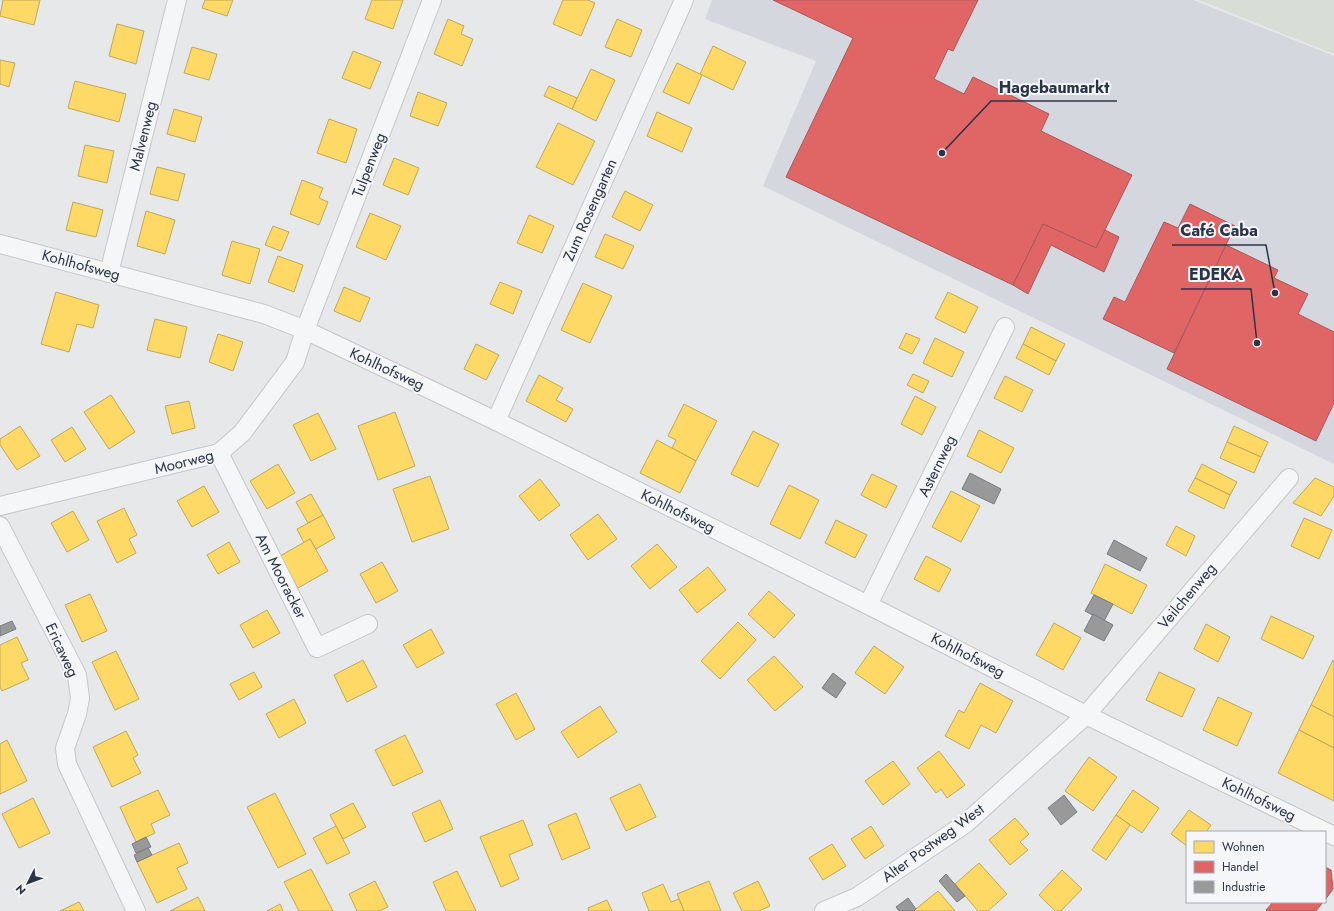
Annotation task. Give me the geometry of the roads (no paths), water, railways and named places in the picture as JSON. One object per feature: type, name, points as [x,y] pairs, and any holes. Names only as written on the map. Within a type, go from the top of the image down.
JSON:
[{"type":"street","name":"Malvenweg","points":[[109,273],[177,0]]},
{"type":"street","name":"Tulpenweg","points":[[305,330],[432,0]]},
{"type":"street","name":"Zum Rosengarten","points":[[496,421],[684,0]]},
{"type":"street","name":"Kohlhofsweg","points":[[0,244],[264,314],[305,330],[496,421],[868,605],[1086,715],[1324,831]]},
{"type":"street","name":"Asternweg","points":[[868,605],[1005,327]]},
{"type":"street","name":"Moorweg","points":[[0,506],[219,453],[242,433],[295,362],[305,330]]},
{"type":"street","name":"Am Mooracker","points":[[219,453],[317,648],[368,624]]},
{"type":"street","name":"Veilchenweg","points":[[1086,715],[1289,478]]},
{"type":"street","name":"Ericaweg","points":[[0,526],[77,675],[80,698],[77,714],[65,748],[67,764],[136,911]]},
{"type":"street","name":"Alter Postweg West","points":[[824,911],[857,897],[965,824],[1086,715]]},
{"type":"place","name":"Hagebaumarkt","points":[[942,153]]},
{"type":"place","name":"Café Caba","points":[[1275,293]]},
{"type":"place","name":"EDEKA","points":[[1257,343]]}]
